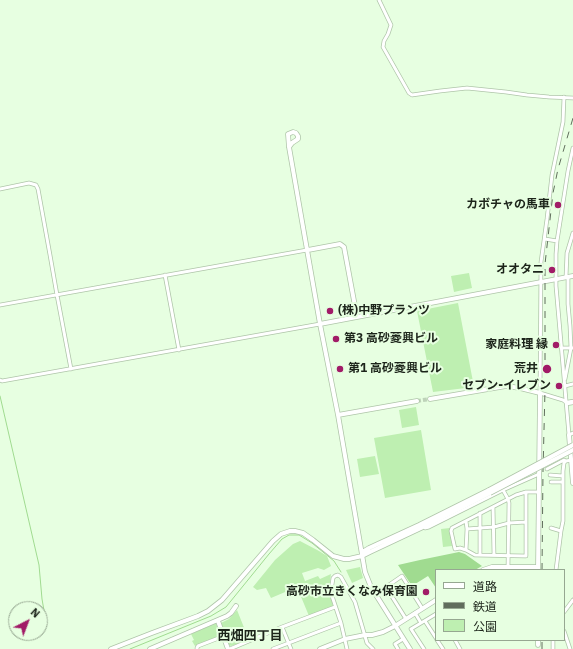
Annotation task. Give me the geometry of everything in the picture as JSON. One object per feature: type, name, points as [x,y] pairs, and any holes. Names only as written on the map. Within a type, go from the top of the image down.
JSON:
[{"type":"main road","points":[[567,403],[573,402]]},
{"type":"street","points":[[379,0],[392,25],[382,47],[409,93],[412,95],[467,88],[541,97],[573,98]]},
{"type":"street","points":[[486,569],[492,567],[508,567],[538,569],[541,262],[545,240],[552,175],[563,122],[564,97]]},
{"type":"street","points":[[289,147],[298,139],[296,133],[293,132],[288,134],[289,147],[320,324],[355,508],[365,572],[371,587],[410,649]]},
{"type":"street","points":[[573,148],[567,175],[556,254],[556,286],[571,434],[573,483]]},
{"type":"street","points":[[0,188],[29,183],[36,185],[38,189],[71,369]]},
{"type":"street","points":[[565,381],[572,348],[567,277],[567,253],[573,234]]},
{"type":"street","points":[[545,240],[557,241]]},
{"type":"street","points":[[0,305],[340,244],[344,247],[357,317]]},
{"type":"street","points":[[165,275],[179,350]]},
{"type":"street","points":[[0,380],[2,381],[179,350],[573,276]]},
{"type":"street","points":[[568,295],[573,294]]},
{"type":"street","points":[[562,348],[572,348]]},
{"type":"street","points":[[565,386],[573,384]]},
{"type":"street","points":[[430,399],[506,386],[540,393],[563,400],[567,403]]},
{"type":"street","points":[[338,415],[417,401]]},
{"type":"street","points":[[112,649],[208,611],[222,600],[276,537],[286,532],[295,531],[303,533],[338,558],[362,556],[421,528],[573,445]]},
{"type":"street","points":[[362,556],[364,551],[369,548],[572,452]]},
{"type":"street","points":[[547,469],[564,460],[572,460]]},
{"type":"street","points":[[556,569],[560,531],[563,520],[563,476],[564,463],[566,461]]},
{"type":"street","points":[[421,528],[429,527],[503,490],[539,474]]},
{"type":"street","points":[[550,475],[563,476]]},
{"type":"street","points":[[551,482],[563,482]]},
{"type":"street","points":[[503,490],[509,503],[508,567]]},
{"type":"street","points":[[526,492],[526,556],[475,555],[460,548],[455,549],[451,531],[452,528],[508,499],[526,492],[539,492]]},
{"type":"street","points":[[493,507],[494,555]]},
{"type":"street","points":[[480,513],[480,555]]},
{"type":"street","points":[[466,521],[466,550]]},
{"type":"street","points":[[467,529],[526,522]]},
{"type":"street","points":[[551,527],[560,531]]},
{"type":"street","points":[[347,649],[331,591],[333,578],[338,575],[341,577],[355,602],[368,643],[373,649]]},
{"type":"street","points":[[406,619],[386,587],[402,576],[422,608]]},
{"type":"street","points":[[565,611],[573,600]]},
{"type":"street","points":[[320,649],[330,647],[345,639],[383,632],[434,601]]},
{"type":"street","points":[[150,649],[218,621],[231,613],[236,606]]},
{"type":"street","points":[[218,621],[229,649],[335,607]]},
{"type":"street","points":[[415,613],[435,638]]},
{"type":"street","points":[[424,649],[411,629],[435,615]]},
{"type":"street","points":[[272,649],[341,623]]},
{"type":"street","points":[[282,627],[291,649]]},
{"type":"street","points":[[565,634],[570,649]]},
{"type":"street","points":[[197,649],[196,648],[198,646],[224,636]]},
{"type":"street","points":[[398,649],[395,644],[403,639]]},
{"type":"green space","points":[[469,273],[472,288],[454,292],[451,276]]},
{"type":"green space","points":[[458,303],[474,387],[433,392],[417,311]]},
{"type":"green space","points":[[416,407],[419,425],[402,428],[399,410]]},
{"type":"green space","points":[[421,430],[431,490],[385,498],[374,438]]},
{"type":"green space","points":[[375,456],[379,474],[360,477],[357,459]]},
{"type":"green space","points":[[450,528],[452,546],[443,547],[441,529]]},
{"type":"green space","points":[[300,541],[327,556],[331,566],[324,570],[318,568],[302,573],[305,581],[318,576],[320,579],[331,574],[329,590],[333,606],[309,616],[297,587],[271,598],[266,588],[257,590],[253,587],[275,560],[293,544]]},
{"type":"green space","points":[[360,567],[363,578],[352,583],[346,570]]},
{"type":"green space","points":[[237,610],[249,640],[231,646],[229,645],[221,623],[229,619]]},
{"type":"green space","points":[[216,623],[220,636],[195,646],[192,641],[194,640],[191,634]]},
{"type":"shaded area","points":[[459,552],[465,554],[482,566],[477,569],[435,569],[435,586],[428,576],[412,586],[398,565]]},
{"type":"waterway","points":[[0,396],[39,565],[42,601]]},
{"type":"waterway","points":[[130,649],[211,616],[226,607],[282,539],[289,535],[299,535],[312,543],[334,561],[341,572]]},
{"type":"tunnel","points":[[417,401],[430,399]]},
{"type":"railway","points":[[542,569],[545,390],[545,264],[553,193],[558,169],[573,118]]},
{"type":"railway","points":[[542,641],[542,649]]},
{"type":"place","name":"カボチャの馬車","points":[[558,205]]},
{"type":"place","name":"オオタニ","points":[[552,270]]},
{"type":"place","name":"(株)中野プランツ","points":[[330,311]]},
{"type":"place","name":"第3 高砂菱興ビル","points":[[336,339]]},
{"type":"place","name":"家庭料理 縁","points":[[556,345]]},
{"type":"place","name":"第1 高砂菱興ビル","points":[[340,369]]},
{"type":"place","name":"荒井","points":[[547,369]]},
{"type":"place","name":"セブン-イレブン","points":[[559,386]]},
{"type":"place","name":"高砂市立きくなみ保育園","points":[[426,592]]},
{"type":"district","name":"西畑四丁目","points":[[250,636]]}]
